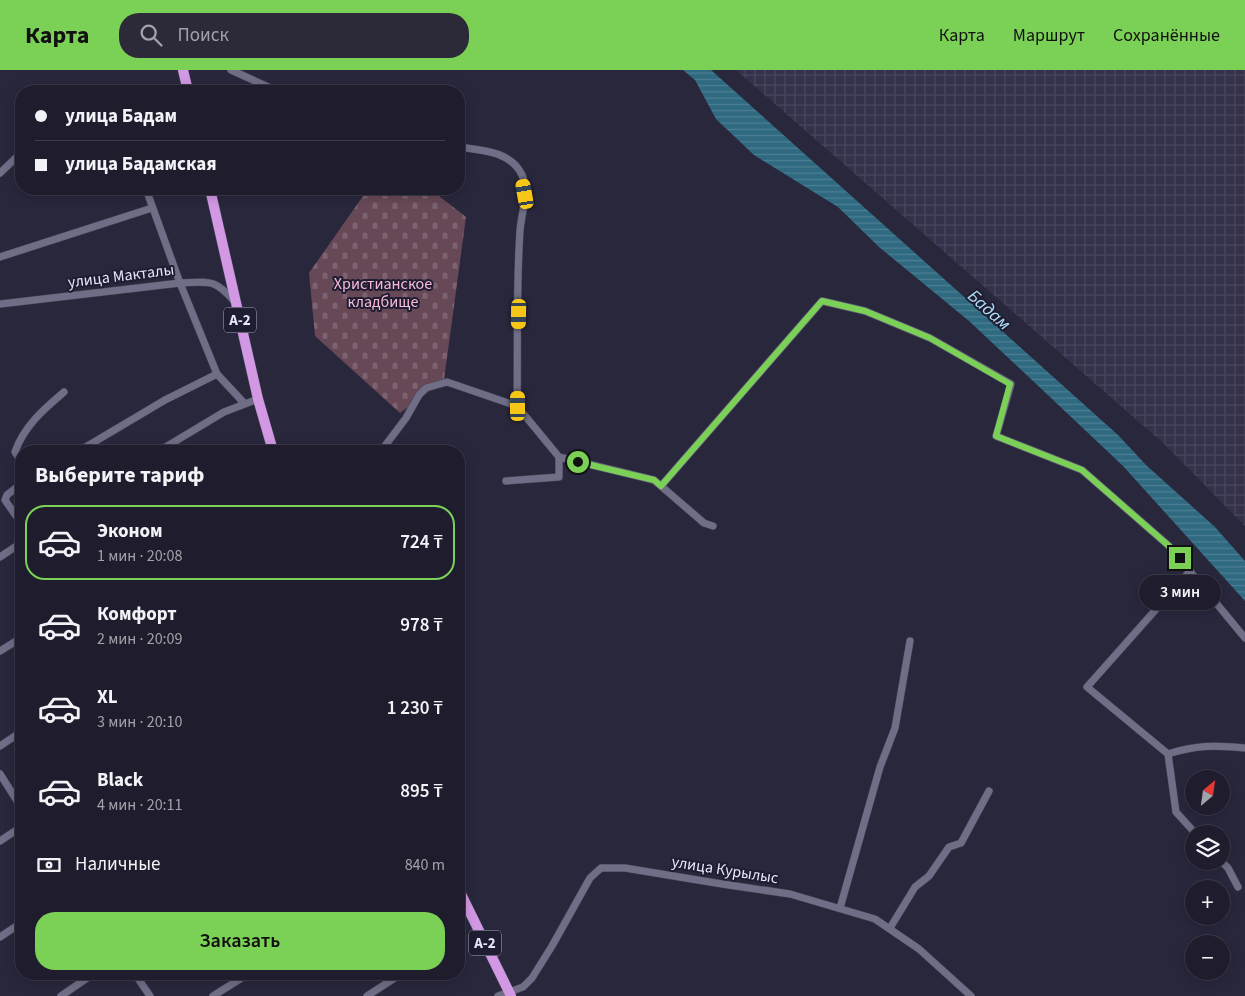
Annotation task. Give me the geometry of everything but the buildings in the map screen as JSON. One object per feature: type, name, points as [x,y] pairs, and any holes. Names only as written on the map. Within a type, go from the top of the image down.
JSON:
[{"type":"highway","points":[[183,70],[187,85]]},
{"type":"highway","name":"A-2","points":[[211,195],[258,399],[271,445]]},
{"type":"highway","name":"A-2","points":[[465,902],[510,994]]},
{"type":"street","points":[[231,70],[264,85]]},
{"type":"street","points":[[465,148],[492,152],[511,162],[522,175],[525,194],[520,230],[518,406]]},
{"type":"street","points":[[0,174],[15,158]]},
{"type":"street","points":[[148,195],[180,283],[218,374],[244,403]]},
{"type":"street","points":[[0,257],[152,208]]},
{"type":"street","name":"улица Макталы","points":[[0,304],[180,283],[209,282],[224,290],[237,304]]},
{"type":"street","points":[[661,486],[822,301],[865,311],[930,338],[1010,384],[996,436],[1082,470],[1169,546],[1245,638]]},
{"type":"street","points":[[89,445],[165,400],[218,374]]},
{"type":"street","points":[[386,445],[406,418],[419,395],[426,388],[447,382],[518,406],[559,457],[654,480],[704,523],[713,526]]},
{"type":"street","points":[[19,445],[38,414],[64,392]]},
{"type":"street","points":[[169,445],[224,412],[258,399]]},
{"type":"street","points":[[506,481],[559,477],[559,457]]},
{"type":"street","points":[[15,489],[3,501],[15,515]]},
{"type":"street","points":[[0,557],[15,547]]},
{"type":"street","points":[[1188,825],[1176,812],[1168,754],[1087,687],[1190,571]]},
{"type":"street","points":[[840,908],[880,767],[895,728],[910,641]]},
{"type":"street","points":[[0,651],[15,642]]},
{"type":"street","points":[[0,746],[15,736]]},
{"type":"street","points":[[1168,754],[1188,747],[1218,745],[1245,748]]},
{"type":"street","points":[[0,774],[15,798]]},
{"type":"street","points":[[890,928],[915,887],[929,876],[949,847],[961,843],[989,791]]},
{"type":"street","points":[[0,841],[15,831]]},
{"type":"street","name":"улица Курылыс","points":[[510,994],[523,987],[532,978],[590,878],[601,868],[625,868],[790,894],[875,919],[920,949],[971,996]]},
{"type":"street","points":[[1229,870],[1238,887]]},
{"type":"street","points":[[0,937],[15,927]]},
{"type":"street","points":[[61,996],[84,980]]},
{"type":"street","points":[[139,980],[150,996]]},
{"type":"street","points":[[213,996],[238,980]]},
{"type":"street","points":[[366,996],[391,980]]},
{"type":"street","points":[[498,996],[510,994]]},
{"type":"shaded area","points":[[736,70],[1245,70],[1245,526],[1163,443]]},
{"type":"green space","name":"Христианское кладбище","points":[[364,195],[438,195],[466,217],[444,380],[400,413],[315,336],[309,273]]},
{"type":"water","points":[[683,70],[711,70],[1118,435],[1146,465],[1215,527],[1245,561],[1245,601],[1123,466],[1032,380],[969,321],[879,247],[838,207],[754,155],[716,119],[695,80]]},
{"type":"route","points":[[578,462],[654,480],[661,486],[822,301],[865,311],[930,338],[1010,384],[996,436],[1082,470],[1169,546],[1180,558]]},
{"type":"water label","name":"Бадам","points":[[989,310]]}]
